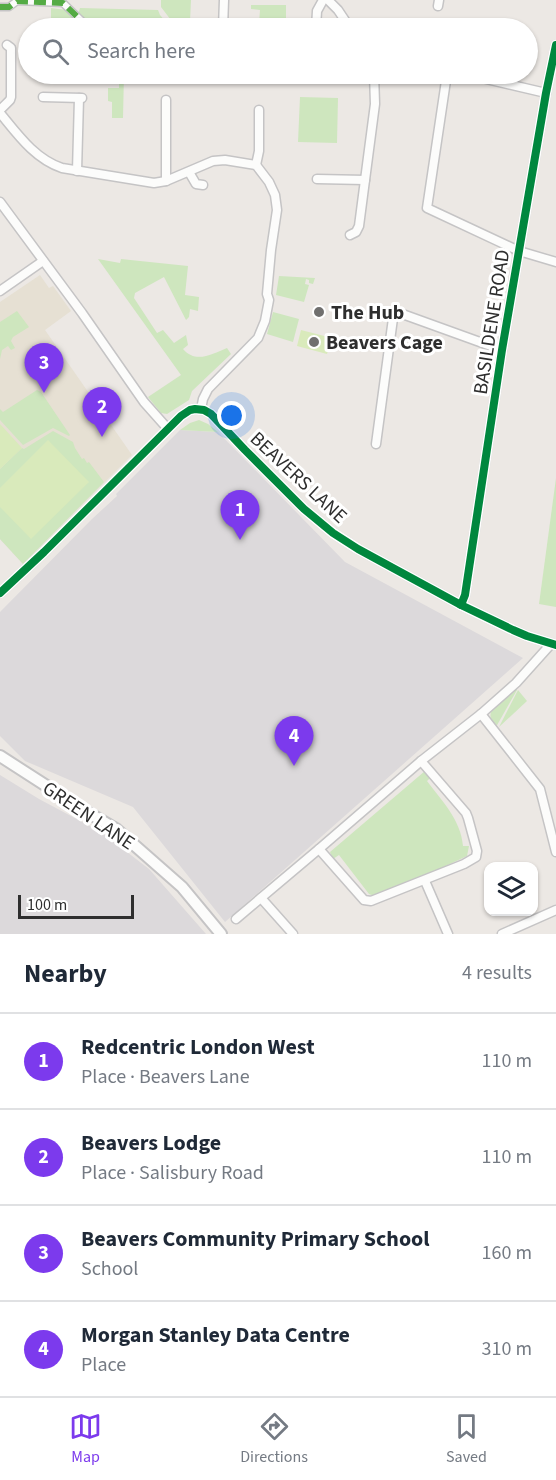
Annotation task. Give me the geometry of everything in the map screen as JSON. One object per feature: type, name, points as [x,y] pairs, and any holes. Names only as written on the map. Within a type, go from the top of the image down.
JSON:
[{"type":"street","points":[[223,18],[224,0]]},
{"type":"street","points":[[0,7],[9,7],[17,1],[63,3],[79,18]]},
{"type":"street","points":[[317,18],[317,11],[329,1],[342,18]]},
{"type":"street","points":[[0,593],[168,429],[187,412],[201,409],[208,389],[258,339],[265,321],[269,300],[267,294],[270,259],[278,210],[269,182],[256,165],[225,160],[213,161],[166,181],[154,183],[51,165],[20,137],[0,112],[11,97],[11,48],[7,45]]},
{"type":"street","name":"BASILDENE ROAD","points":[[461,605],[465,595],[502,350],[556,45]]},
{"type":"street","points":[[350,236],[359,226],[375,104],[374,84]]},
{"type":"street","points":[[446,84],[427,208],[519,251],[556,262]]},
{"type":"street","points":[[508,84],[546,93]]},
{"type":"street","points":[[44,97],[81,98],[77,171]]},
{"type":"street","points":[[166,100],[166,181]]},
{"type":"street","points":[[256,165],[259,151],[259,110]]},
{"type":"street","points":[[189,172],[196,184],[203,185]]},
{"type":"street","points":[[317,179],[365,180]]},
{"type":"street","points":[[0,202],[144,402],[168,429]]},
{"type":"street","points":[[0,291],[43,261]]},
{"type":"street","points":[[376,444],[394,311],[502,350]]},
{"type":"street","name":"BEAVERS LANE","points":[[201,409],[211,414],[280,486],[333,533],[461,605],[527,636],[554,645]]},
{"type":"street","points":[[236,918],[421,761],[481,714],[554,645]]},
{"type":"street","points":[[481,714],[540,789],[556,852]]},
{"type":"street","name":"GREEN LANE","points":[[0,756],[116,829],[182,887],[222,934]]},
{"type":"street","points":[[319,849],[364,900],[372,902],[476,857],[477,851],[471,824],[466,813],[421,761]]},
{"type":"street","points":[[425,881],[448,934]]},
{"type":"street","points":[[261,898],[293,934]]},
{"type":"street","points":[[502,934],[556,910]]},
{"type":"shaded area","points":[[40,275],[49,288],[53,286],[71,311],[45,330],[132,455],[23,564],[0,539],[0,302]]},
{"type":"shaded area","points":[[180,430],[218,432],[345,562],[523,658],[225,922],[133,807],[25,761],[0,736],[0,612]]},
{"type":"shaded area","points":[[0,775],[101,832],[149,869],[206,934],[0,934]]},
{"type":"green space","points":[[161,0],[191,0],[190,18],[169,18],[161,7]]},
{"type":"green space","points":[[251,5],[286,5],[286,18],[259,18],[260,10],[251,9]]},
{"type":"green space","points":[[51,8],[67,10],[75,18],[51,18]]},
{"type":"green space","points":[[80,8],[158,10],[163,18],[81,18],[78,15]]},
{"type":"green space","points":[[119,84],[124,84],[123,118],[112,118],[112,102],[108,101],[108,88],[119,88]]},
{"type":"green space","points":[[300,97],[338,98],[337,143],[298,142]]},
{"type":"green space","points":[[98,259],[120,263],[121,259],[188,266],[185,295],[199,297],[198,311],[190,309],[186,320],[164,277],[135,293],[134,298],[157,333],[163,330],[174,343],[186,335],[188,345],[183,349],[188,354],[199,357],[227,348],[231,354],[192,391],[189,400],[167,414],[161,413],[148,397],[181,375]]},
{"type":"green space","points":[[279,276],[315,278],[313,284],[306,279],[305,284],[309,285],[304,302],[276,295]]},
{"type":"green space","points":[[17,311],[29,327],[13,337],[11,341],[15,348],[11,350],[8,346],[2,350],[0,359],[0,322]]},
{"type":"green space","points":[[273,312],[299,319],[293,342],[267,334]]},
{"type":"green space","name":"Beavers Cage","points":[[301,330],[332,338],[327,354],[297,346]]},
{"type":"green space","points":[[37,390],[41,392],[70,435],[53,428],[23,445],[0,420],[0,409],[3,412]]},
{"type":"green space","points":[[199,420],[208,424],[218,432],[180,430]]},
{"type":"green space","points":[[0,424],[22,448],[0,469]]},
{"type":"green space","points":[[53,431],[73,442],[82,459],[89,462],[104,482],[23,564],[0,539],[0,469],[22,448],[24,449]]},
{"type":"green space","points":[[48,440],[89,482],[31,539],[0,507],[0,488]]},
{"type":"green space","points":[[556,478],[556,607],[539,604]]},
{"type":"green space","points":[[517,688],[496,727],[491,718],[493,708]]},
{"type":"green space","points":[[518,690],[527,701],[499,727]]},
{"type":"green space","points":[[425,771],[432,776],[427,781],[455,819],[463,846],[469,846],[467,856],[374,896],[369,894],[339,855],[333,859],[330,852]]},
{"type":"marked path","points":[[0,7],[9,7],[17,1],[63,3],[79,18]]},
{"type":"cycle path","points":[[461,605],[465,595],[502,350],[556,45]]},
{"type":"cycle path","points":[[0,593],[181,416],[195,409],[211,414],[304,509],[333,533],[461,605],[527,636],[556,645]]},
{"type":"place","name":"The Hub","points":[[319,312]]},
{"type":"place","name":"Beavers Cage","points":[[314,342]]},
{"type":"place","name":"Beavers Community Primary School","points":[[44,393]]},
{"type":"place","name":"Beavers Lodge","points":[[102,437]]},
{"type":"place","name":"Redcentric London West","points":[[240,540]]},
{"type":"place","name":"Morgan Stanley Data Centre","points":[[294,766]]}]
